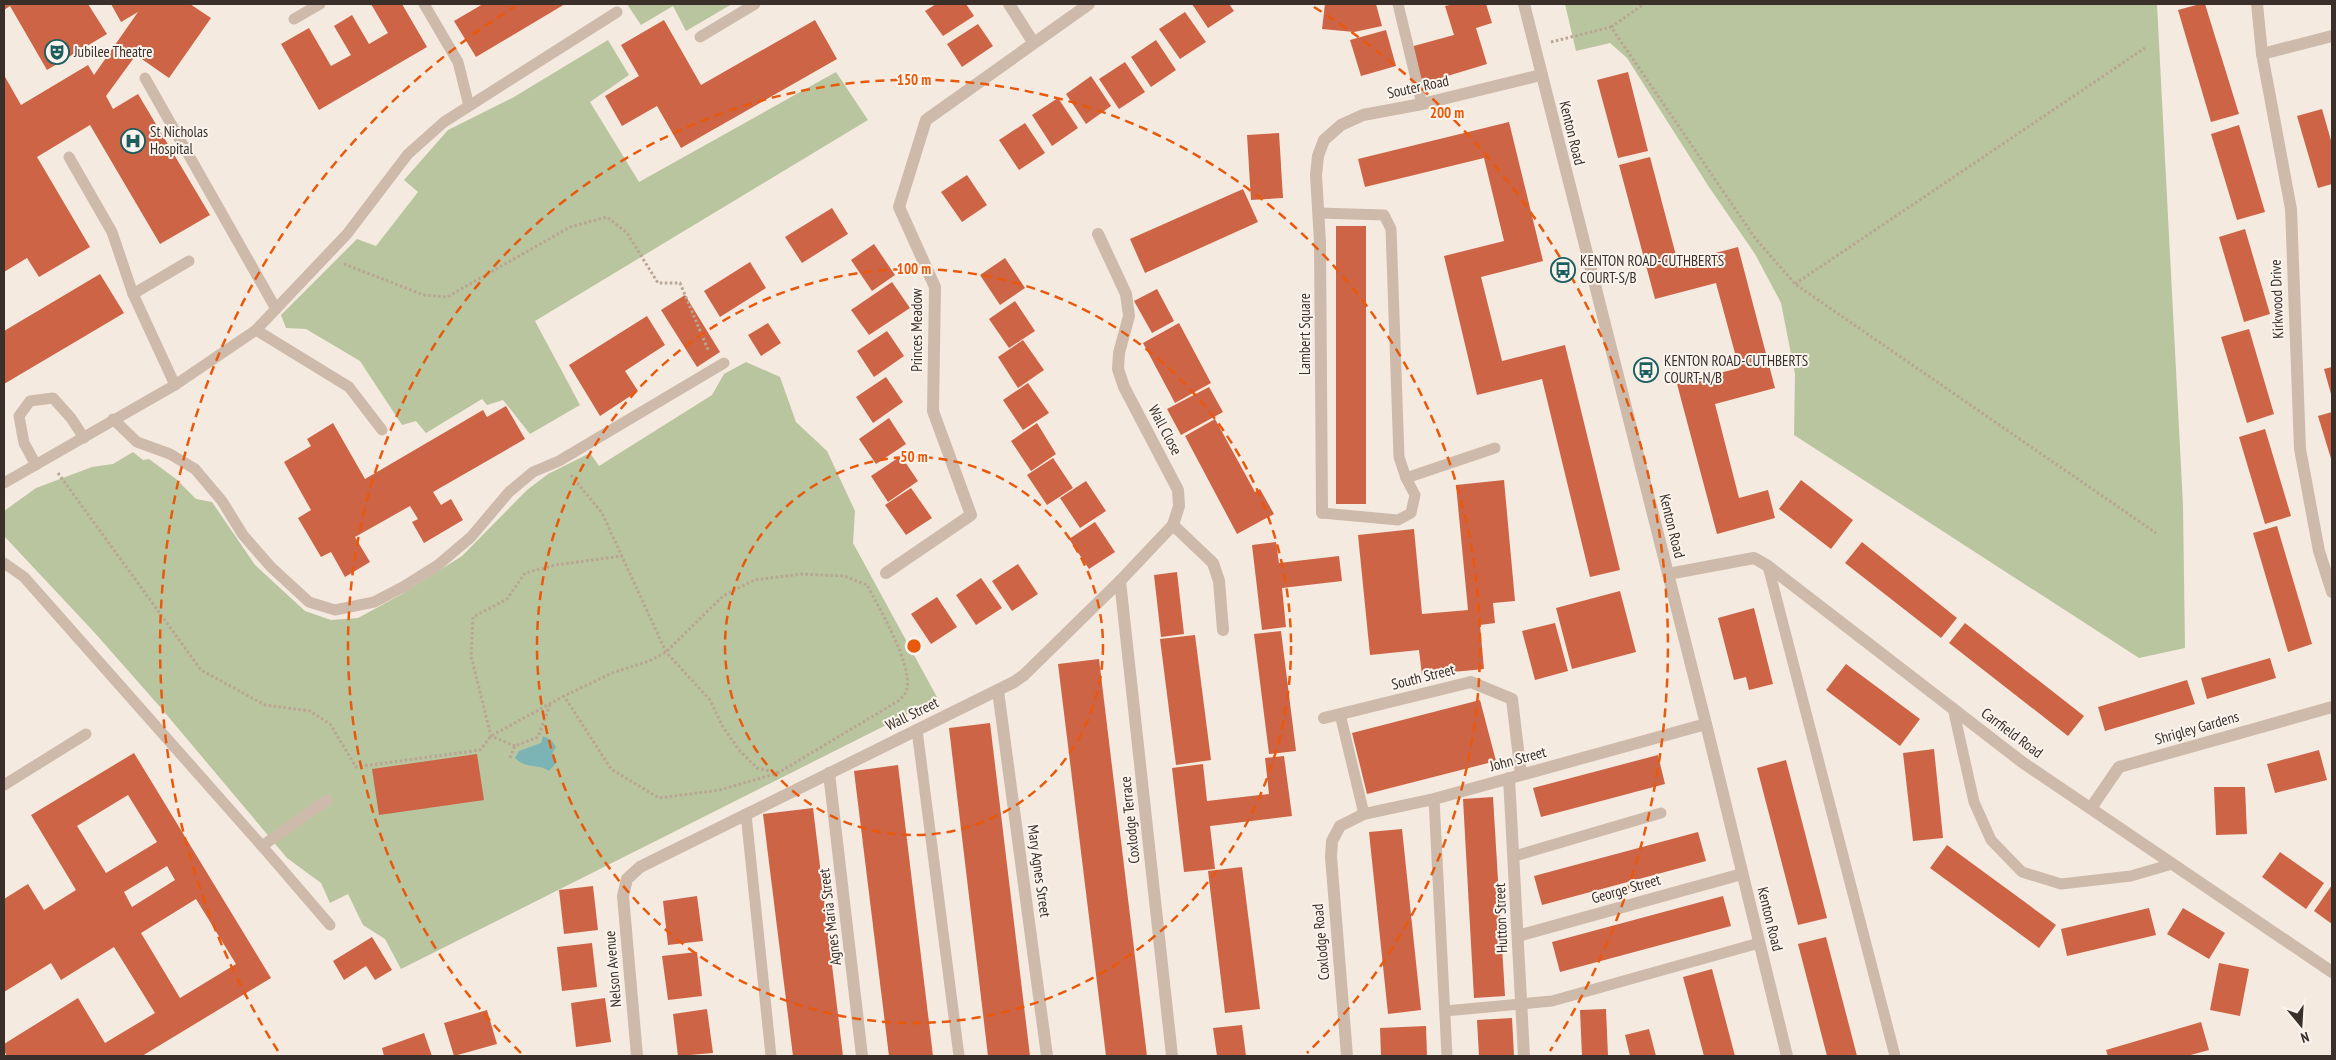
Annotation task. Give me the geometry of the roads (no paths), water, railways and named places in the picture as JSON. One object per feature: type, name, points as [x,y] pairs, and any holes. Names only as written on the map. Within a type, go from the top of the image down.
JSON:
[{"type":"street","points":[[1009,4],[1033,42]]},
{"type":"street","name":"Princes Meadow","points":[[886,573],[971,514],[933,411],[935,287],[899,207],[926,120],[1088,4]]},
{"type":"street","name":"Kenton Road","points":[[1524,4],[1540,75],[1706,724],[1786,1056]]},
{"type":"street","name":"Kirkwood Drive","points":[[2257,4],[2262,54],[2290,209],[2300,449],[2319,551],[2332,592]]},
{"type":"street","points":[[2262,54],[2332,36]]},
{"type":"street","name":"Souter Road","points":[[1318,156],[1324,140],[1341,125],[1363,115],[1422,104],[1540,75]]},
{"type":"street","name":"Lambert Square","points":[[1318,156],[1316,175],[1319,213],[1322,513]]},
{"type":"street","name":"Wall Close","points":[[1098,234],[1126,294],[1128,316],[1119,352],[1118,368],[1124,387],[1178,490],[1180,506],[1173,525]]},
{"type":"street","points":[[1173,525],[1213,563],[1219,581],[1223,630]]},
{"type":"street","name":"Wall Street","points":[[627,880],[640,867],[998,691],[1024,675],[1120,581],[1173,525]]},
{"type":"street","name":"Carrfield Road","points":[[1668,574],[1754,558],[1768,566],[2022,762],[2332,972]]},
{"type":"street","name":"Coxlodge Terrace","points":[[1120,581],[1172,1056]]},
{"type":"street","name":"South Street","points":[[1324,718],[1471,682],[1512,699],[1515,776]]},
{"type":"street","name":"Mary Agnes Street","points":[[998,691],[1047,1056]]},
{"type":"street","name":"Shrigley Gardens","points":[[2091,808],[2119,767],[2332,707]]},
{"type":"street","name":"John Street","points":[[1340,826],[1364,814],[1434,799],[1706,724]]},
{"type":"street","name":"Agnes Maria Street","points":[[829,773],[862,1056]]},
{"type":"street","name":"Hutton Street","points":[[1515,776],[1514,856],[1524,1056]]},
{"type":"street","name":"Coxlodge Road","points":[[1340,826],[1332,841],[1331,857],[1347,1056]]},
{"type":"street","name":"George Street","points":[[1518,936],[1742,874]]},
{"type":"street","name":"Nelson Avenue","points":[[627,880],[623,896],[637,1056]]},
{"type":"lane","points":[[294,19],[320,4]]},
{"type":"lane","points":[[424,4],[458,62],[469,106]]},
{"type":"lane","points":[[700,37],[755,4]]},
{"type":"lane","points":[[1398,4],[1422,104]]},
{"type":"lane","points":[[4,483],[175,385],[256,330],[347,234],[408,154],[444,122],[617,12]]},
{"type":"lane","points":[[145,78],[276,309]]},
{"type":"lane","points":[[69,157],[112,232],[133,294],[175,385]]},
{"type":"lane","points":[[1319,213],[1384,215],[1391,229],[1399,457],[1406,478],[1415,495],[1411,513],[1398,520],[1322,513]]},
{"type":"lane","points":[[133,294],[190,261]]},
{"type":"lane","points":[[256,330],[349,387],[382,430]]},
{"type":"lane","points":[[113,419],[137,442],[170,454],[195,469],[222,501],[243,535],[271,567],[309,602],[335,610],[374,602],[403,587],[431,569],[471,537],[494,507],[533,472],[559,461],[719,365]]},
{"type":"lane","points":[[36,465],[24,443],[19,416],[30,401],[52,398],[71,418],[84,438]]},
{"type":"lane","points":[[1406,478],[1495,448]]},
{"type":"lane","points":[[4,563],[24,577],[330,924]]},
{"type":"lane","points":[[1768,566],[1895,1056]]},
{"type":"lane","points":[[1953,708],[1974,802],[1991,840],[2022,872],[2061,884],[2131,876],[2172,864]]},
{"type":"lane","points":[[1340,714],[1364,814]]},
{"type":"lane","points":[[916,730],[958,1056]]},
{"type":"lane","points":[[4,785],[86,734]]},
{"type":"lane","points":[[1434,799],[1447,1056]]},
{"type":"lane","points":[[262,846],[327,800]]},
{"type":"lane","points":[[1514,856],[1661,813]]},
{"type":"lane","points":[[746,814],[771,1056]]},
{"type":"lane","points":[[1445,1011],[1552,1001],[1759,943]]},
{"type":"water","points":[[543,736],[551,740],[556,747],[552,754],[556,763],[549,771],[541,767],[524,764],[515,758],[519,751],[541,743]]},
{"type":"place","name":"Jubilee Theatre","points":[[57,52]]},
{"type":"place","name":"St Nicholas Hospital","points":[[133,141]]},
{"type":"place","name":"KENTON ROAD-CUTHBERTS COURT-S/B","points":[[1563,270]]},
{"type":"place","name":"KENTON ROAD-CUTHBERTS COURT-N/B","points":[[1646,370]]}]
